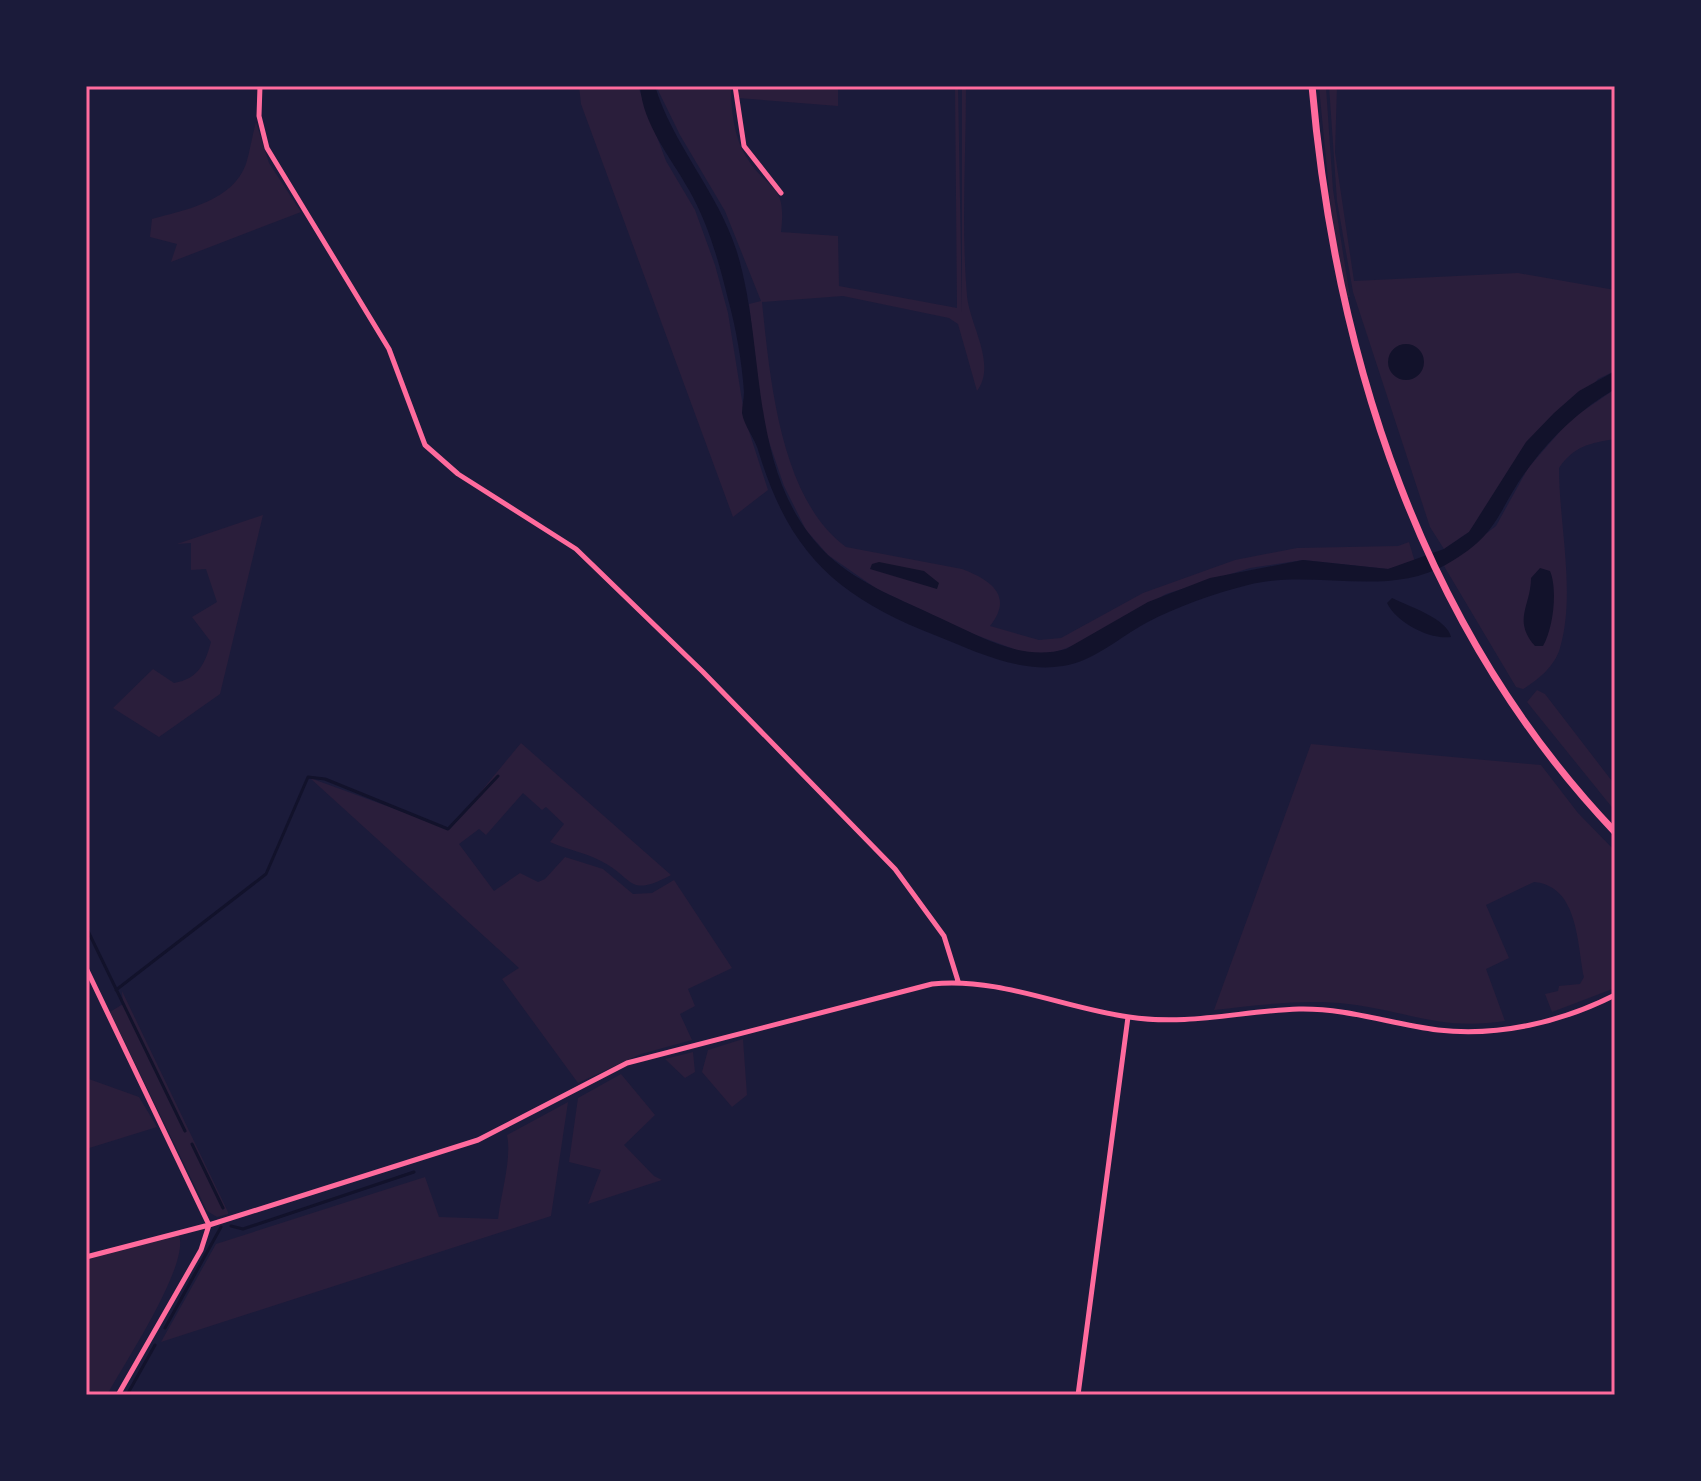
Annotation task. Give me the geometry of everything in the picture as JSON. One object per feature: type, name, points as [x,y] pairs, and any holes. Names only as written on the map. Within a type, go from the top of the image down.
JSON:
[{"type":"main road","points":[[1312,86],[1322,185],[1345,315],[1386,455],[1421,539],[1476,648],[1528,728],[1615,832]]},
{"type":"street","points":[[260,86],[259,116],[267,148],[389,349],[425,445],[458,474],[576,549],[714,682],[895,869],[944,936],[958,981]]},
{"type":"street","points":[[735,86],[744,146],[781,193]]},
{"type":"street","points":[[86,968],[209,1225],[201,1250],[118,1395]]},
{"type":"street","points":[[86,1257],[209,1225],[478,1140],[627,1063],[903,991],[958,981],[1128,1017],[1203,1020],[1300,1009],[1473,1032],[1548,1020],[1615,995]]},
{"type":"street","points":[[1078,1395],[1128,1017]]},
{"type":"shaded area","points":[[579,86],[638,86],[666,161],[695,210],[715,265],[728,313],[745,419],[768,490],[733,517],[581,104]]},
{"type":"shaded area","points":[[640,86],[655,86],[672,127],[718,207],[736,249],[746,288],[771,451],[784,489],[802,524],[829,556],[868,584],[970,632],[1017,650],[1049,652],[1066,649],[1148,602],[1210,578],[1303,560],[1388,569],[1444,549],[1469,532],[1526,442],[1554,413],[1579,391],[1615,371],[1615,389],[1558,433],[1519,481],[1488,531],[1465,553],[1447,564],[1399,580],[1298,579],[1248,585],[1171,611],[1074,664],[1030,667],[998,660],[872,606],[823,568],[803,546],[786,519],[743,418],[744,392],[738,345],[712,243],[696,203],[646,114]]},
{"type":"shaded area","points":[[656,86],[731,86],[739,142],[755,169],[779,196],[781,232],[838,236],[839,286],[957,308],[955,86],[958,86],[962,313],[962,86],[966,86],[965,270],[969,308],[981,345],[984,369],[977,391],[958,324],[949,318],[843,296],[762,302],[775,400],[793,468],[806,499],[824,526],[846,547],[973,573],[990,584],[999,598],[1000,606],[990,626],[1039,640],[1061,638],[1143,593],[1235,560],[1297,548],[1398,546],[1409,542],[1415,562],[1388,569],[1303,560],[1250,568],[1166,594],[1078,644],[1050,654],[1025,653],[973,634],[877,589],[828,555],[806,530],[784,486],[763,424],[749,304],[761,301],[725,211],[680,135]]},
{"type":"shaded area","points":[[739,86],[838,86],[838,106],[738,98]]},
{"type":"shaded area","points":[[1329,86],[1337,86],[1335,153],[1354,281],[1518,273],[1615,290],[1615,371],[1598,379],[1469,532],[1444,549],[1430,527],[1353,292],[1337,201]]},
{"type":"shaded area","points":[[1319,87],[1326,87],[1333,190],[1350,297],[1347,297],[1334,241]]},
{"type":"shaded area","points":[[256,122],[269,163],[301,212],[171,262],[177,244],[150,237],[152,219],[206,202],[230,187],[240,177],[246,164]]},
{"type":"shaded area","points":[[1406,344],[1419,349],[1424,362],[1419,375],[1406,380],[1393,375],[1388,362],[1393,349]]},
{"type":"shaded area","points":[[1615,389],[1615,439],[1583,447],[1559,468],[1567,582],[1565,627],[1560,648],[1550,667],[1540,677],[1523,689],[1516,687],[1444,566],[1496,526],[1528,468],[1570,420]]},
{"type":"shaded area","points":[[263,515],[220,694],[159,737],[113,708],[153,669],[174,683],[195,674],[206,657],[211,642],[192,617],[217,602],[206,569],[191,570],[191,543],[177,544]]},
{"type":"shaded area","points":[[879,562],[924,571],[939,583],[937,589],[870,569],[872,564]]},
{"type":"shaded area","points":[[1540,568],[1550,571],[1554,599],[1546,639],[1543,646],[1535,646],[1525,628],[1524,613],[1531,578]]},
{"type":"shaded area","points":[[1392,598],[1443,624],[1451,637],[1423,633],[1405,623],[1387,603]]},
{"type":"shaded area","points":[[1537,690],[1545,694],[1615,785],[1615,811],[1527,702]]},
{"type":"shaded area","points":[[521,743],[671,875],[638,885],[599,860],[550,842],[564,824],[546,807],[542,810],[523,793],[486,835],[479,829],[459,844],[494,891],[520,873],[538,882],[545,879],[565,857],[603,869],[633,894],[652,893],[674,880],[732,968],[688,989],[695,1006],[680,1014],[692,1040],[641,1054],[578,1083],[502,979],[519,968],[310,778],[450,829]]},
{"type":"shaded area","points":[[1311,744],[1541,765],[1578,813],[1615,851],[1615,988],[1552,1012],[1545,994],[1558,991],[1559,986],[1580,984],[1584,977],[1577,934],[1568,905],[1549,886],[1534,882],[1486,905],[1509,958],[1486,969],[1505,1021],[1461,1024],[1369,1007],[1315,1002],[1214,1010]]},
{"type":"shaded area","points":[[122,991],[228,1214],[217,1217],[207,1211],[110,1012],[123,1004]]},
{"type":"shaded area","points":[[743,1039],[747,1095],[732,1107],[702,1072],[708,1050]]},
{"type":"shaded area","points":[[693,1052],[695,1072],[685,1078],[665,1059]]},
{"type":"shaded area","points":[[621,1074],[655,1115],[624,1145],[654,1176],[662,1180],[588,1204],[601,1170],[569,1162],[578,1098]]},
{"type":"shaded area","points":[[86,1078],[139,1097],[157,1127],[86,1149]]},
{"type":"shaded area","points":[[568,1102],[551,1216],[161,1342],[216,1244],[425,1177],[439,1217],[498,1219],[507,1165],[507,1135]]},
{"type":"shaded area","points":[[172,1233],[179,1235],[180,1249],[175,1268],[153,1315],[107,1395],[86,1395],[86,1260]]},
{"type":"waterway","points":[[116,990],[266,874],[308,777],[325,779],[448,829],[498,776]]},
{"type":"waterway","points":[[86,927],[185,1131]]},
{"type":"waterway","points":[[192,1144],[223,1208]]},
{"type":"waterway","points":[[231,1226],[243,1229],[414,1172]]},
{"type":"waterway","points":[[165,1328],[221,1227]]},
{"type":"waterway","points":[[127,1395],[155,1345]]}]
